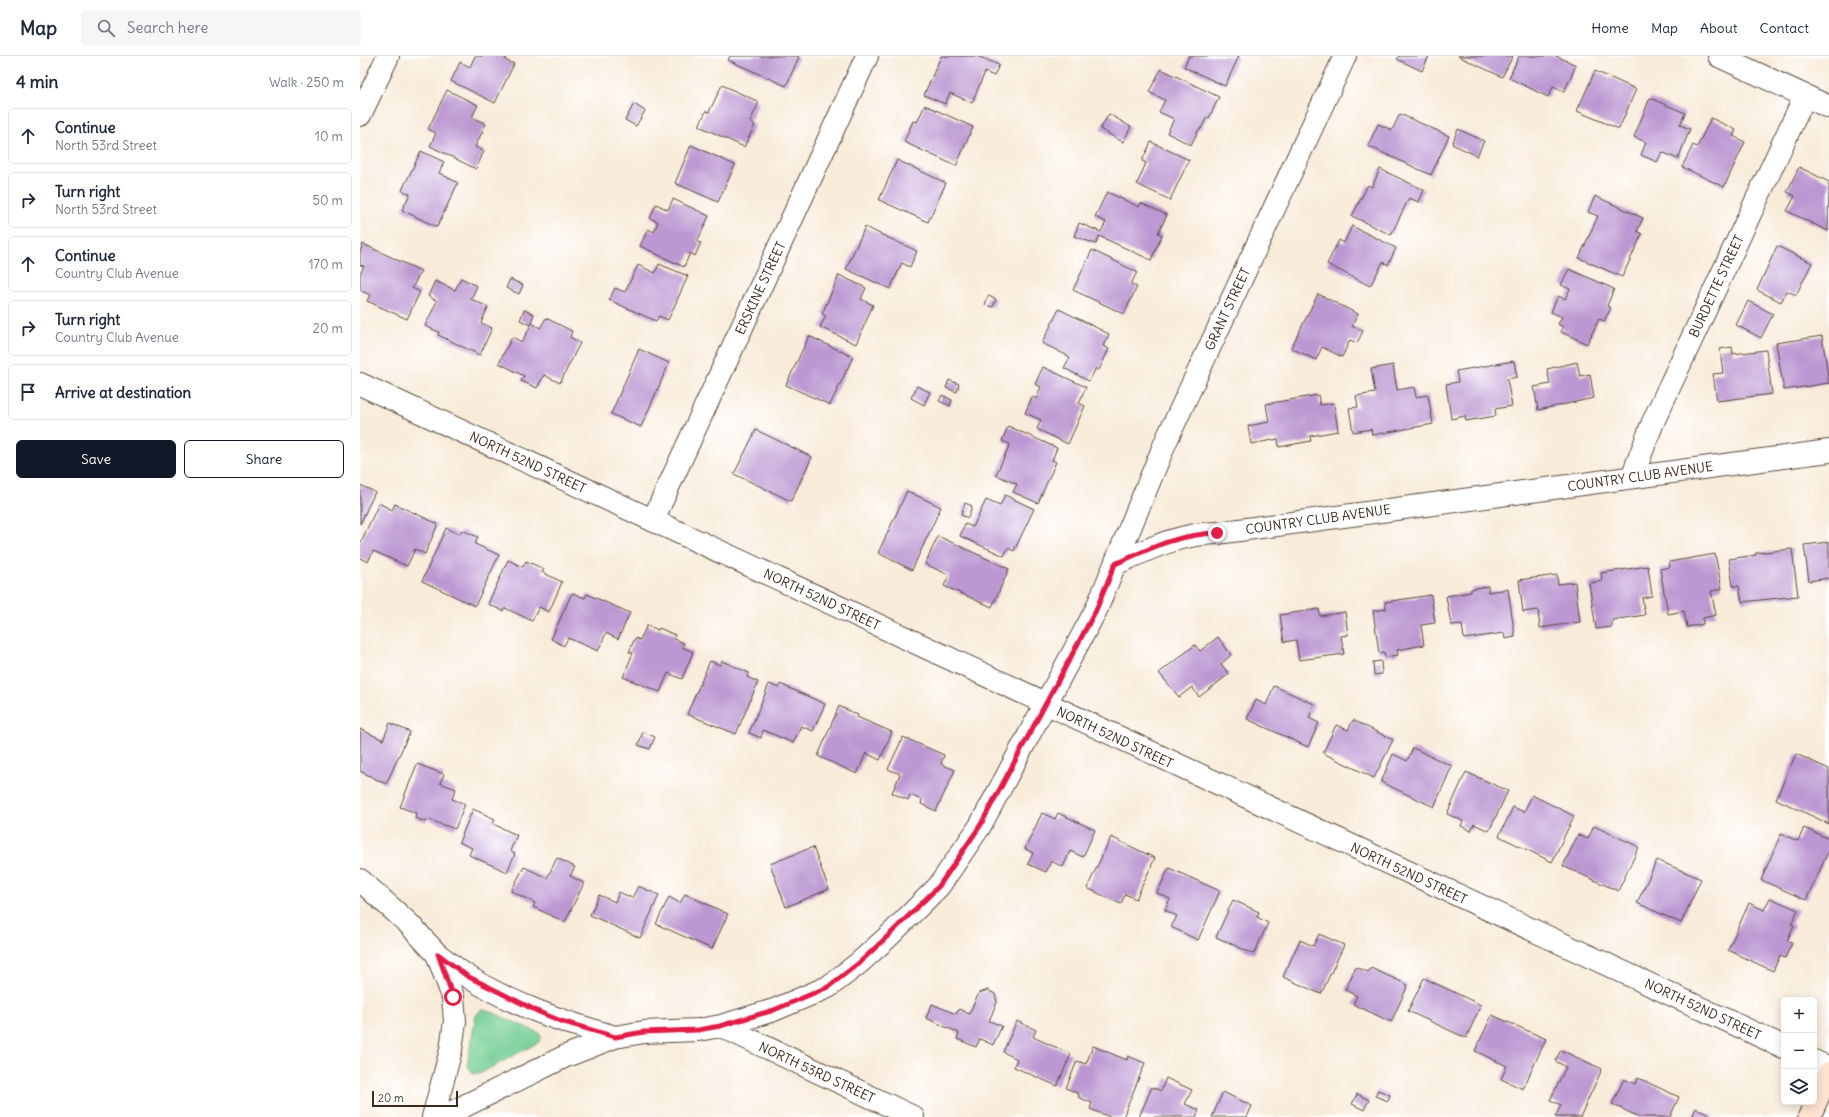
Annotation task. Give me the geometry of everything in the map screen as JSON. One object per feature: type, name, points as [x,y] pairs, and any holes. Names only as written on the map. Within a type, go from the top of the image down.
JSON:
[{"type":"main road","points":[[1809,1117],[1829,1073]]},
{"type":"street","points":[[360,115],[388,56]]},
{"type":"street","name":"ERSKINE STREET","points":[[653,520],[867,56]]},
{"type":"street","name":"GRANT STREET","points":[[1115,564],[1166,441],[1345,56]]},
{"type":"street","points":[[1719,56],[1829,107]]},
{"type":"street","name":"BURDETTE STREET","points":[[1632,477],[1653,422],[1805,96]]},
{"type":"street","name":"NORTH 52ND STREET","points":[[360,384],[1781,1046]]},
{"type":"street","name":"COUNTRY CLUB AVENUE","points":[[1115,564],[1161,543],[1197,534],[1225,532],[1829,450]]},
{"type":"street","points":[[442,1117],[476,1109],[566,1056],[615,1037],[644,1032],[698,1030],[720,1026],[774,1010],[828,987],[859,963],[939,886],[980,826],[1096,610],[1115,564]]},
{"type":"street","points":[[360,880],[408,923],[438,954],[467,976],[539,1012],[561,1021],[615,1037]]},
{"type":"street","points":[[433,1117],[451,1050],[455,1021],[453,997],[438,954]]},
{"type":"street","name":"NORTH 53RD STREET","points":[[720,1026],[913,1117]]},
{"type":"street","points":[[1817,1062],[1829,1068]]},
{"type":"green space","points":[[481,1010],[487,1010],[539,1033],[541,1037],[539,1042],[479,1074],[473,1073],[468,1066],[468,1059],[476,1016]]},
{"type":"building","points":[[475,56],[508,56],[505,60],[514,64],[495,103],[451,81],[460,62],[470,67]]},
{"type":"building","points":[[730,56],[799,57],[786,86],[728,60]]},
{"type":"building","points":[[941,56],[977,56],[999,65],[994,76],[985,72],[972,103],[950,93],[945,104],[924,95]]},
{"type":"building","points":[[1189,56],[1239,56],[1225,86],[1184,67]]},
{"type":"building","points":[[1399,56],[1429,56],[1422,71],[1397,59]]},
{"type":"building","points":[[1458,56],[1513,56],[1502,77]]},
{"type":"building","points":[[1519,56],[1556,56],[1576,65],[1564,92],[1553,87],[1548,97],[1509,78]]},
{"type":"building","points":[[1161,69],[1219,97],[1209,118],[1207,117],[1201,129],[1199,129],[1191,145],[1167,133],[1174,119],[1159,112],[1165,100],[1149,92]]},
{"type":"building","points":[[1595,71],[1636,89],[1619,129],[1577,111]]},
{"type":"building","points":[[722,85],[759,102],[750,122],[755,125],[744,147],[699,126],[706,111],[709,112]]},
{"type":"building","points":[[447,90],[478,105],[472,117],[486,124],[475,147],[484,151],[476,169],[430,146],[436,133],[428,129]]},
{"type":"building","points":[[1650,98],[1685,113],[1680,125],[1690,129],[1678,159],[1662,152],[1657,162],[1641,155],[1646,142],[1634,137]]},
{"type":"building","points":[[634,104],[645,111],[636,126],[625,120]]},
{"type":"building","points":[[925,105],[973,127],[956,166],[904,142],[913,121],[917,122]]},
{"type":"building","points":[[1109,114],[1131,127],[1123,142],[1100,129]]},
{"type":"building","points":[[1400,114],[1449,136],[1431,175],[1368,146],[1378,124],[1392,130]]},
{"type":"building","points":[[1711,118],[1736,130],[1733,136],[1745,142],[1724,187],[1682,167],[1693,145],[1697,147]]},
{"type":"building","points":[[1458,129],[1484,141],[1477,156],[1452,144]]},
{"type":"building","points":[[1151,142],[1189,160],[1170,200],[1137,184],[1146,163],[1142,161]]},
{"type":"building","points":[[691,145],[735,165],[718,202],[675,183]]},
{"type":"building","points":[[421,151],[444,162],[439,173],[458,183],[437,227],[402,210],[410,194],[402,190]]},
{"type":"building","points":[[897,160],[946,183],[928,222],[879,200]]},
{"type":"building","points":[[1799,167],[1829,182],[1828,231],[1787,211],[1795,196],[1787,192]]},
{"type":"building","points":[[1380,169],[1424,190],[1419,202],[1409,198],[1391,235],[1352,216],[1368,185],[1372,187]]},
{"type":"building","points":[[1107,192],[1139,207],[1141,203],[1167,215],[1158,233],[1162,235],[1151,260],[1099,236],[1096,244],[1074,236],[1079,223],[1101,232],[1106,222],[1095,217]]},
{"type":"building","points":[[1595,196],[1643,218],[1637,231],[1642,234],[1622,277],[1579,258],[1598,216],[1588,212]]},
{"type":"building","points":[[673,199],[709,216],[697,242],[701,243],[695,256],[690,253],[684,267],[640,246],[648,229],[654,232],[658,222],[650,218],[656,204],[668,210]]},
{"type":"building","points":[[1352,226],[1396,248],[1388,265],[1383,262],[1370,286],[1327,264],[1339,240],[1344,243]]},
{"type":"building","points":[[865,227],[917,251],[910,267],[902,263],[890,289],[846,269]]},
{"type":"building","points":[[363,244],[421,271],[412,288],[420,292],[407,319],[367,301],[370,295],[360,290],[360,274],[364,266],[360,265],[360,252]]},
{"type":"building","points":[[1777,246],[1812,263],[1796,295],[1787,291],[1781,302],[1757,290]]},
{"type":"building","points":[[1092,250],[1137,272],[1131,284],[1137,287],[1124,314],[1073,290]]},
{"type":"building","points":[[659,264],[688,276],[668,320],[659,316],[656,321],[609,300],[615,288],[625,292],[638,265],[655,273]]},
{"type":"building","points":[[1569,269],[1614,289],[1607,306],[1611,308],[1604,321],[1599,319],[1587,344],[1561,332],[1563,327],[1558,324],[1562,317],[1551,312],[1558,296],[1565,299],[1570,289],[1561,285]]},
{"type":"building","points":[[839,275],[866,288],[861,299],[873,305],[856,344],[820,327],[826,316],[822,314]]},
{"type":"building","points":[[461,278],[477,286],[471,299],[488,307],[481,323],[492,328],[480,355],[438,335],[439,332],[425,326],[437,301],[428,296],[435,281],[455,290]]},
{"type":"building","points":[[510,279],[523,285],[519,294],[506,288]]},
{"type":"building","points":[[1318,294],[1358,314],[1352,326],[1363,331],[1357,343],[1350,340],[1342,357],[1322,347],[1316,360],[1291,348]]},
{"type":"building","points":[[988,296],[996,299],[993,307],[985,305]]},
{"type":"building","points":[[1748,301],[1773,314],[1761,338],[1736,325]]},
{"type":"building","points":[[1059,309],[1109,334],[1103,346],[1109,349],[1099,370],[1096,368],[1089,381],[1064,368],[1070,357],[1042,343]]},
{"type":"building","points":[[524,310],[534,314],[530,325],[520,320]]},
{"type":"building","points":[[546,318],[572,331],[570,337],[580,343],[560,383],[544,375],[537,388],[521,381],[524,376],[499,363],[512,337],[522,342],[532,323],[540,328]]},
{"type":"building","points":[[809,336],[853,357],[830,405],[786,385]]},
{"type":"building","points":[[1822,336],[1829,383],[1784,390],[1776,343]]},
{"type":"building","points":[[1732,347],[1733,354],[1766,350],[1772,394],[1717,401],[1713,374],[1723,373],[1720,349]]},
{"type":"building","points":[[639,349],[669,363],[641,427],[611,414]]},
{"type":"building","points":[[1514,361],[1517,377],[1507,379],[1512,406],[1495,409],[1496,416],[1466,421],[1465,416],[1451,419],[1446,384],[1458,382],[1456,371]]},
{"type":"building","points":[[1577,362],[1580,376],[1590,374],[1594,398],[1538,410],[1534,387],[1550,384],[1547,369]]},
{"type":"building","points":[[1393,365],[1397,390],[1414,387],[1416,397],[1428,395],[1433,424],[1372,435],[1371,429],[1353,432],[1349,408],[1358,407],[1356,396],[1375,393],[1371,369]]},
{"type":"building","points":[[1043,367],[1086,387],[1079,403],[1085,406],[1068,444],[1037,429],[1041,420],[1025,413],[1032,397],[1036,399],[1041,387],[1035,384]]},
{"type":"building","points":[[949,380],[959,384],[957,392],[946,388]]},
{"type":"building","points":[[917,386],[930,392],[924,405],[911,398]]},
{"type":"building","points":[[942,395],[952,400],[950,406],[939,401]]},
{"type":"building","points":[[1318,395],[1320,405],[1334,403],[1338,431],[1310,436],[1311,441],[1279,447],[1278,439],[1251,444],[1248,426],[1269,422],[1266,404]]},
{"type":"building","points":[[1008,426],[1057,448],[1052,460],[1056,462],[1038,503],[1013,492],[1017,484],[996,475],[1010,444],[1002,441]]},
{"type":"building","points":[[756,430],[812,457],[791,501],[734,474]]},
{"type":"building","points":[[360,485],[375,492],[360,524]]},
{"type":"building","points":[[907,491],[941,507],[912,570],[878,553]]},
{"type":"building","points":[[1005,495],[1034,509],[1014,551],[1008,548],[1004,556],[960,536],[965,524],[973,527],[986,500],[1000,506]]},
{"type":"building","points":[[379,503],[392,510],[395,504],[438,524],[425,554],[415,549],[407,566],[373,551],[368,562],[360,558],[360,544]]},
{"type":"building","points":[[965,503],[972,506],[968,518],[961,515]]},
{"type":"building","points":[[446,528],[459,534],[462,530],[478,537],[475,544],[499,555],[475,606],[422,581]]},
{"type":"building","points":[[938,536],[1009,569],[992,607],[944,586],[949,575],[925,564]]},
{"type":"building","points":[[1829,542],[1829,578],[1809,581],[1804,545]]},
{"type":"building","points":[[1792,549],[1798,596],[1742,602],[1739,586],[1733,586],[1729,559],[1756,555],[1756,553]]},
{"type":"building","points":[[1715,554],[1722,589],[1711,591],[1716,615],[1703,618],[1703,624],[1687,627],[1684,611],[1668,614],[1660,569],[1670,567],[1669,562]]},
{"type":"building","points":[[508,560],[523,567],[526,561],[544,569],[542,572],[562,582],[549,612],[539,607],[532,621],[505,608],[503,611],[488,604]]},
{"type":"building","points":[[1648,566],[1652,596],[1642,598],[1645,615],[1612,620],[1612,627],[1596,629],[1589,583],[1602,581],[1601,573]]},
{"type":"building","points":[[1557,575],[1558,584],[1575,582],[1580,622],[1540,628],[1538,610],[1523,612],[1519,580]]},
{"type":"building","points":[[1488,586],[1488,592],[1508,589],[1515,637],[1505,639],[1504,633],[1464,639],[1462,624],[1451,625],[1446,596],[1471,592],[1471,589]]},
{"type":"building","points":[[572,593],[585,598],[587,594],[630,613],[618,639],[606,633],[598,651],[568,638],[564,646],[551,639]]},
{"type":"building","points":[[1431,595],[1435,623],[1421,625],[1424,645],[1397,650],[1398,655],[1385,657],[1384,652],[1379,653],[1373,611],[1386,609],[1385,602]]},
{"type":"building","points":[[1319,609],[1320,616],[1345,612],[1348,635],[1341,636],[1344,654],[1299,660],[1296,640],[1284,642],[1280,615]]},
{"type":"building","points":[[647,625],[658,630],[659,628],[675,635],[674,639],[684,643],[682,647],[693,652],[682,679],[668,673],[660,692],[623,677],[633,653],[629,652],[635,638],[640,640]]},
{"type":"building","points":[[1218,637],[1231,655],[1221,664],[1229,674],[1199,697],[1192,687],[1179,697],[1159,673],[1195,645],[1200,651]]},
{"type":"building","points":[[710,661],[720,665],[722,661],[749,673],[747,677],[758,682],[736,734],[687,714]]},
{"type":"building","points":[[1381,661],[1382,674],[1374,675],[1373,662]]},
{"type":"building","points":[[769,684],[779,688],[780,684],[825,704],[813,731],[801,726],[793,743],[763,730],[761,738],[749,733]]},
{"type":"building","points":[[1274,686],[1314,704],[1309,718],[1319,723],[1308,747],[1247,719],[1256,700],[1266,705]]},
{"type":"building","points":[[839,706],[858,715],[857,717],[892,732],[880,760],[866,753],[857,774],[818,756]]},
{"type":"building","points":[[1353,720],[1393,740],[1374,778],[1323,753],[1336,725],[1348,730]]},
{"type":"building","points":[[390,723],[410,732],[386,784],[360,771],[360,729],[383,740]]},
{"type":"building","points":[[643,732],[655,737],[650,749],[638,745]]},
{"type":"building","points":[[903,737],[944,755],[941,764],[955,770],[936,811],[921,804],[922,800],[910,795],[908,800],[892,793],[900,774],[888,769]]},
{"type":"building","points":[[1413,748],[1452,766],[1434,807],[1381,782],[1393,754],[1407,761]]},
{"type":"building","points":[[1796,754],[1829,769],[1829,824],[1776,799]]},
{"type":"building","points":[[417,764],[444,774],[440,783],[456,789],[452,799],[465,804],[455,829],[427,819],[426,822],[415,818],[416,813],[400,807]]},
{"type":"building","points":[[1466,772],[1508,791],[1489,831],[1474,824],[1471,831],[1461,826],[1463,821],[1447,814]]},
{"type":"building","points":[[1532,795],[1574,816],[1552,862],[1499,836],[1513,807],[1524,812]]},
{"type":"building","points":[[473,809],[495,819],[493,824],[517,835],[510,851],[515,854],[507,872],[469,855],[472,848],[459,842]]},
{"type":"building","points":[[1042,813],[1055,819],[1058,813],[1095,830],[1083,857],[1070,851],[1063,867],[1051,861],[1046,872],[1028,864],[1033,853],[1025,849]]},
{"type":"building","points":[[1594,826],[1639,847],[1618,891],[1563,866],[1578,835],[1588,839]]},
{"type":"building","points":[[1804,828],[1829,839],[1829,850],[1806,900],[1761,880],[1781,834],[1798,841]]},
{"type":"building","points":[[1111,837],[1155,858],[1136,899],[1125,894],[1121,904],[1087,888]]},
{"type":"building","points":[[813,847],[829,889],[786,907],[770,864]]},
{"type":"building","points":[[557,858],[575,867],[570,876],[584,883],[565,922],[533,907],[535,903],[511,891],[524,867],[547,878]]},
{"type":"building","points":[[1657,860],[1701,879],[1681,923],[1637,903]]},
{"type":"building","points":[[1169,868],[1220,891],[1198,940],[1171,927],[1177,916],[1165,910],[1170,899],[1157,893]]},
{"type":"building","points":[[638,886],[659,895],[640,938],[590,915],[599,895],[615,902],[619,892],[632,898]]},
{"type":"building","points":[[685,894],[728,914],[712,949],[656,924],[669,897],[680,903]]},
{"type":"building","points":[[1770,898],[1798,910],[1791,924],[1794,925],[1787,941],[1792,943],[1785,958],[1780,956],[1773,971],[1728,950],[1749,903],[1764,910]]},
{"type":"building","points":[[1233,900],[1259,912],[1257,917],[1268,923],[1254,954],[1216,937]]},
{"type":"building","points":[[1319,934],[1344,945],[1321,994],[1283,977],[1300,940],[1313,946]]},
{"type":"building","points":[[1356,967],[1368,972],[1371,968],[1408,985],[1391,1022],[1353,1004],[1357,996],[1345,990]]},
{"type":"building","points":[[1424,978],[1481,1005],[1466,1038],[1408,1011]]},
{"type":"building","points":[[988,990],[995,994],[997,1002],[989,1021],[1002,1026],[993,1045],[980,1039],[976,1047],[957,1039],[959,1033],[926,1018],[932,1004],[956,1014],[959,1009],[969,1014],[979,993]]},
{"type":"building","points":[[1492,1015],[1546,1039],[1523,1089],[1501,1079],[1507,1066],[1475,1051]]},
{"type":"building","points":[[1017,1021],[1036,1030],[1033,1037],[1071,1054],[1057,1086],[1014,1067],[1017,1059],[1003,1052]]},
{"type":"building","points":[[1093,1046],[1127,1060],[1128,1056],[1145,1063],[1123,1117],[1110,1117],[1090,1109],[1092,1103],[1078,1097],[1079,1094],[1066,1088],[1077,1061],[1086,1064]]},
{"type":"building","points":[[1561,1050],[1602,1069],[1580,1117],[1555,1117],[1561,1105],[1550,1100],[1566,1067],[1555,1061]]},
{"type":"building","points":[[1166,1078],[1192,1090],[1185,1104],[1199,1110],[1196,1117],[1139,1117],[1152,1087],[1161,1091]]},
{"type":"building","points":[[1638,1078],[1679,1097],[1670,1117],[1639,1117],[1612,1104],[1624,1079],[1635,1084]]},
{"type":"building","points":[[1378,1090],[1390,1095],[1388,1101],[1375,1096]]},
{"type":"building","points":[[1223,1092],[1252,1106],[1247,1117],[1212,1117]]},
{"type":"building","points":[[1357,1094],[1369,1100],[1364,1110],[1352,1104]]},
{"type":"building","points":[[1696,1108],[1716,1117],[1692,1117]]},
{"type":"route","points":[[453,997],[438,954],[467,976],[539,1012],[561,1021],[615,1037],[644,1032],[698,1030],[720,1026],[774,1010],[828,987],[859,963],[939,886],[980,826],[1096,610],[1115,564],[1161,543],[1197,534],[1217,533]]}]
